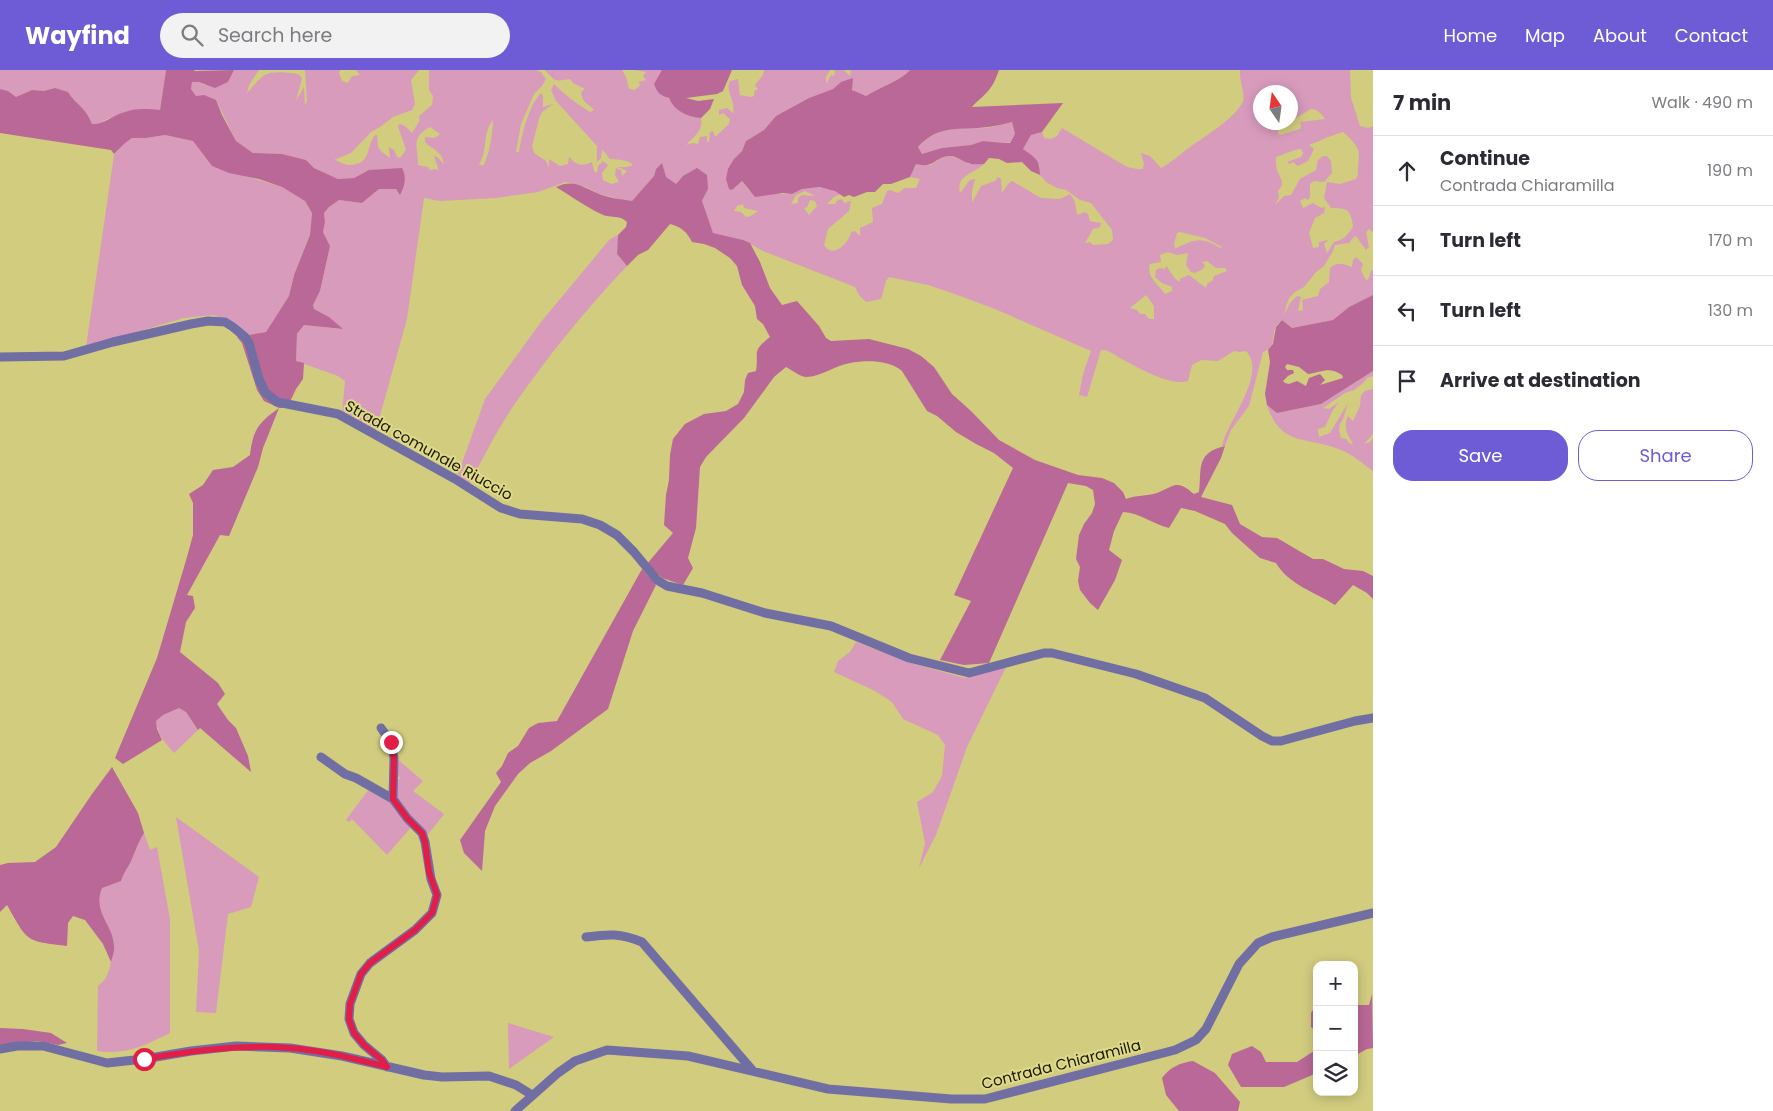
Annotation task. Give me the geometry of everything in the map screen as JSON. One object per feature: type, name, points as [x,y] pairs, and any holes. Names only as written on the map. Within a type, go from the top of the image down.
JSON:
[{"type":"street","name":"Strada comunale Riuccio","points":[[0,357],[64,356],[113,342],[191,324],[208,321],[225,322],[234,326],[249,343],[259,379],[265,392],[277,402],[338,414],[455,479],[501,508],[520,514],[582,519],[600,525],[617,535],[657,580],[668,586],[702,593],[765,613],[831,626],[909,658],[969,673],[1044,653],[1052,653],[1136,674],[1205,698],[1272,741],[1281,741],[1373,718]]},
{"type":"street","points":[[381,728],[391,742],[394,758],[393,799]]},
{"type":"street","points":[[322,757],[345,774],[356,778],[393,799],[407,818],[422,833],[429,872],[437,895],[432,913],[415,930],[370,963],[361,974],[350,1004],[349,1019],[354,1033],[387,1067]]},
{"type":"street","name":"Contrada Chiaramilla","points":[[515,1111],[558,1073],[575,1061],[607,1050],[688,1056],[828,1089],[951,1099],[985,1099],[1175,1050],[1196,1040],[1206,1029],[1239,964],[1258,943],[1272,936],[1373,913]]},
{"type":"street","points":[[586,937],[609,934],[625,935],[642,942],[753,1071]]},
{"type":"street","points":[[0,1049],[17,1046],[43,1046],[107,1063],[236,1046],[290,1048],[342,1056],[424,1075],[442,1077],[489,1076],[516,1085],[532,1095]]},
{"type":"shaded area","points":[[0,70],[166,70],[160,110],[109,118],[99,124],[92,124],[87,113],[68,92],[55,88],[44,91],[32,90],[16,97],[8,91],[0,89]]},
{"type":"shaded area","points":[[166,70],[234,70],[228,82],[215,88],[199,82],[192,82],[191,89],[196,96],[204,95],[216,100],[236,141],[253,153],[282,154],[306,160],[314,168],[338,179],[354,178],[369,170],[402,168],[404,172],[405,182],[400,195],[396,189],[379,189],[362,203],[339,200],[324,213],[323,232],[330,246],[320,291],[313,305],[314,309],[329,317],[343,329],[304,325],[297,334],[296,361],[304,363],[303,379],[287,408],[279,408],[264,401],[257,390],[242,343],[237,337],[266,332],[289,296],[294,275],[310,235],[312,213],[305,201],[282,187],[259,179],[229,173],[212,166],[193,141],[165,135],[132,138],[114,154],[111,150],[0,133],[0,89],[8,91],[16,97],[32,90],[44,91],[55,88],[68,92],[87,113],[92,124],[96,124],[129,111],[142,109],[160,110]]},
{"type":"shaded area","points":[[234,70],[259,70],[249,85],[247,93],[264,75],[269,73],[297,74],[302,78],[296,101],[304,87],[305,106],[307,100],[305,70],[340,70],[339,73],[342,81],[348,83],[352,76],[360,75],[356,70],[419,70],[411,80],[415,104],[412,110],[393,117],[371,132],[351,153],[334,160],[349,165],[362,162],[376,134],[378,147],[381,151],[390,158],[389,147],[400,158],[406,150],[398,126],[400,124],[405,126],[412,133],[420,120],[419,116],[432,105],[433,96],[429,90],[429,70],[536,70],[541,72],[546,79],[534,94],[521,124],[516,152],[519,152],[529,113],[541,93],[543,96],[543,107],[553,104],[542,112],[539,119],[532,146],[534,153],[546,161],[549,168],[549,159],[560,166],[568,164],[569,157],[579,164],[592,162],[594,171],[597,173],[598,166],[603,161],[608,165],[602,173],[603,180],[611,184],[619,182],[615,175],[616,168],[621,170],[622,176],[627,171],[618,167],[633,165],[626,161],[610,159],[602,149],[601,158],[597,162],[597,146],[556,101],[551,90],[554,84],[590,112],[594,110],[584,101],[581,92],[585,89],[573,83],[570,79],[555,80],[545,70],[622,70],[629,89],[634,90],[640,86],[639,82],[646,80],[643,76],[646,72],[635,70],[662,70],[662,96],[673,101],[695,117],[701,118],[701,127],[686,145],[698,144],[700,137],[707,136],[707,142],[709,142],[710,132],[713,131],[715,137],[729,124],[730,119],[723,113],[719,115],[719,110],[727,108],[733,113],[734,109],[729,89],[730,81],[738,79],[740,95],[751,97],[754,96],[755,90],[758,90],[755,85],[763,75],[764,70],[830,70],[826,77],[826,84],[831,75],[834,76],[835,70],[844,70],[850,76],[851,70],[910,70],[866,96],[859,94],[841,82],[833,89],[809,98],[776,116],[764,130],[746,141],[742,151],[734,159],[732,190],[742,181],[749,191],[773,194],[792,194],[802,189],[820,187],[835,190],[841,194],[834,197],[827,204],[835,204],[838,200],[842,199],[844,203],[851,201],[849,211],[828,229],[824,245],[831,251],[844,245],[851,232],[855,231],[860,236],[860,228],[873,222],[872,208],[882,204],[887,191],[890,190],[898,193],[905,188],[916,188],[920,179],[910,177],[916,164],[931,165],[943,157],[949,156],[964,160],[968,164],[984,164],[960,182],[960,193],[970,180],[975,179],[972,203],[981,186],[995,181],[998,177],[1001,179],[1002,193],[1012,181],[1041,198],[1060,199],[1070,194],[1075,202],[1077,215],[1085,212],[1088,214],[1090,221],[1101,223],[1100,227],[1093,229],[1085,243],[1090,242],[1093,245],[1108,244],[1113,240],[1112,230],[1091,203],[1080,200],[1066,190],[1046,182],[1040,175],[1040,166],[1023,149],[1031,135],[1042,132],[1044,138],[1051,139],[1057,136],[1062,128],[1127,167],[1143,169],[1144,164],[1141,153],[1150,156],[1161,168],[1220,126],[1240,107],[1243,101],[1243,90],[1240,70],[1350,70],[1351,98],[1360,126],[1368,128],[1373,126],[1373,232],[1369,229],[1366,232],[1369,247],[1366,250],[1356,236],[1349,243],[1335,245],[1324,266],[1316,272],[1304,287],[1290,297],[1284,315],[1290,303],[1297,296],[1301,297],[1298,311],[1303,310],[1302,300],[1318,296],[1320,289],[1329,282],[1330,268],[1338,264],[1352,267],[1353,260],[1356,257],[1363,264],[1361,270],[1365,279],[1368,280],[1373,270],[1373,295],[1349,307],[1333,320],[1292,328],[1282,320],[1276,326],[1272,344],[1263,352],[1249,406],[1231,430],[1225,446],[1222,446],[1249,384],[1252,372],[1251,360],[1246,351],[1234,351],[1218,361],[1201,360],[1192,365],[1188,381],[1181,382],[1154,375],[1109,352],[1101,350],[1087,397],[1079,395],[1083,374],[1091,351],[995,309],[928,285],[889,277],[881,299],[866,302],[859,295],[855,287],[763,251],[743,240],[713,234],[702,201],[708,189],[683,176],[676,184],[665,177],[662,164],[656,169],[654,176],[632,201],[597,193],[586,187],[566,182],[538,192],[496,198],[440,201],[424,198],[407,319],[376,430],[342,413],[345,381],[338,376],[296,361],[297,335],[304,325],[342,329],[329,317],[314,309],[313,305],[320,291],[330,246],[323,232],[324,213],[339,200],[362,203],[379,189],[396,189],[400,194],[405,182],[403,172],[401,169],[369,170],[354,178],[338,179],[314,168],[306,160],[282,154],[253,153],[236,141],[216,100],[196,96],[191,89],[192,82],[199,82],[205,85],[228,82]],"holes":[[[493,120],[490,144],[483,166],[479,164],[482,159],[487,131]],[[430,127],[440,134],[431,138],[425,137],[425,142],[439,153],[443,160],[444,164],[434,156],[439,171],[437,169],[430,170],[428,167],[418,165],[416,143],[424,131]],[[1343,132],[1356,145],[1359,152],[1358,175],[1356,179],[1340,184],[1327,182],[1324,198],[1331,208],[1340,208],[1347,211],[1351,216],[1353,226],[1346,236],[1334,242],[1327,253],[1324,244],[1328,240],[1319,242],[1319,247],[1313,248],[1309,233],[1315,218],[1324,213],[1325,207],[1321,208],[1313,203],[1303,208],[1300,201],[1305,198],[1308,200],[1310,197],[1310,184],[1314,181],[1324,182],[1332,173],[1331,161],[1327,156],[1323,156],[1318,160],[1316,170],[1300,179],[1291,195],[1284,196],[1275,205],[1279,197],[1278,191],[1282,185],[1277,170],[1276,157],[1301,149],[1303,153],[1301,157],[1287,162],[1289,164],[1293,162],[1298,166],[1308,161],[1314,149],[1309,145]],[[805,191],[815,196],[802,195],[798,198],[798,203],[791,204],[796,195]],[[810,200],[815,201],[817,206],[809,215],[804,208],[807,207]],[[743,204],[744,208],[758,211],[746,217],[741,212],[734,211],[737,206]],[[1180,232],[1205,238],[1222,247],[1220,248],[1209,242],[1198,240],[1175,249],[1174,242],[1177,233]],[[1168,252],[1177,255],[1188,253],[1186,265],[1191,272],[1195,273],[1203,269],[1205,265],[1202,262],[1207,261],[1216,268],[1225,268],[1227,271],[1214,276],[1206,288],[1189,275],[1180,279],[1180,282],[1166,266],[1165,269],[1160,268],[1156,270],[1155,277],[1162,283],[1172,287],[1172,291],[1165,294],[1151,277],[1149,269],[1150,264],[1161,262],[1160,255]],[[1146,295],[1154,306],[1154,319],[1150,319],[1145,314],[1140,314],[1137,310],[1130,308]]]},
{"type":"shaded area","points":[[662,70],[732,70],[723,91],[717,94],[686,98],[698,101],[714,99],[710,109],[701,118],[678,110],[669,98],[658,92],[654,84]]},
{"type":"shaded area","points":[[910,70],[999,70],[991,88],[972,107],[1063,103],[1042,132],[1031,135],[1023,149],[1036,159],[1040,175],[1031,171],[1022,162],[1007,163],[999,159],[989,158],[984,164],[974,164],[949,156],[927,165],[916,164],[910,177],[891,184],[883,184],[875,192],[867,192],[854,197],[849,195],[844,197],[835,191],[820,187],[802,189],[792,194],[783,193],[755,197],[742,181],[732,190],[729,189],[726,179],[728,169],[734,159],[742,151],[746,141],[764,130],[776,116],[809,98],[833,89],[841,82],[853,78],[852,90],[866,96]],"holes":[[[1012,122],[1015,134],[1010,143],[983,141],[971,145],[942,148],[922,154],[918,147],[934,134],[951,129],[988,127]]]},
{"type":"shaded area","points":[[1012,122],[1015,134],[1010,142],[983,141],[971,145],[942,148],[922,155],[918,147],[933,135],[941,132],[957,129],[985,128]]},
{"type":"shaded area","points":[[165,135],[193,141],[212,166],[282,187],[305,201],[312,213],[310,235],[294,275],[289,296],[266,332],[248,335],[237,324],[213,315],[184,318],[86,347],[114,155],[132,138]]},
{"type":"shaded area","points":[[662,163],[666,177],[676,184],[683,176],[697,168],[707,175],[708,189],[702,201],[713,233],[750,243],[770,288],[782,305],[797,301],[819,326],[826,338],[831,341],[869,339],[908,349],[921,356],[934,367],[952,394],[999,440],[1035,460],[1078,475],[1102,478],[1114,483],[1123,492],[1126,499],[1157,493],[1176,485],[1183,486],[1194,494],[1199,492],[1204,458],[1215,449],[1225,446],[1201,497],[1232,505],[1240,524],[1262,537],[1277,538],[1313,559],[1323,559],[1344,569],[1363,571],[1373,576],[1373,599],[1353,585],[1335,605],[1295,583],[1281,571],[1276,563],[1260,558],[1232,533],[1225,524],[1195,511],[1181,508],[1169,528],[1135,514],[1123,512],[1114,531],[1109,550],[1122,560],[1115,580],[1098,610],[1080,590],[1078,581],[1080,567],[1076,559],[1079,535],[1095,504],[1093,490],[1086,486],[1068,483],[989,663],[964,665],[940,660],[971,601],[954,595],[1013,468],[994,453],[956,432],[937,416],[927,411],[902,371],[897,367],[870,361],[845,364],[817,375],[806,377],[786,367],[774,377],[744,418],[706,457],[700,467],[696,528],[688,558],[693,568],[683,585],[662,578],[647,564],[673,533],[664,525],[673,439],[685,424],[704,414],[726,411],[738,404],[744,392],[748,373],[756,371],[758,349],[770,337],[763,324],[757,319],[755,306],[742,285],[737,266],[730,258],[715,248],[692,242],[684,230],[670,224],[648,250],[638,255],[627,266],[617,254],[618,235],[626,227],[627,222],[621,218],[601,214],[556,187],[577,184],[605,196],[632,201],[654,176],[656,169]]},
{"type":"shaded area","points":[[618,235],[617,254],[627,266],[582,316],[514,405],[490,444],[469,485],[457,477],[485,399],[541,322],[610,239]]},
{"type":"shaded area","points":[[1373,295],[1373,371],[1321,404],[1277,413],[1267,405],[1265,394],[1270,362],[1268,350],[1273,344],[1276,327],[1282,320],[1292,328],[1333,320],[1349,307]],"holes":[[[1287,364],[1299,367],[1308,374],[1325,370],[1337,372],[1343,378],[1320,385],[1325,380],[1320,374],[1309,378],[1306,386],[1297,381],[1289,384],[1285,383],[1283,381],[1294,373],[1293,370],[1287,370],[1285,367]]]},
{"type":"shaded area","points":[[1373,371],[1373,376],[1367,378],[1354,390],[1345,393],[1323,408],[1329,409],[1339,402],[1325,427],[1318,429],[1319,437],[1330,433],[1348,403],[1339,430],[1341,438],[1346,439],[1350,444],[1353,443],[1346,431],[1348,416],[1353,421],[1360,406],[1361,395],[1365,391],[1373,389],[1373,434],[1364,444],[1370,442],[1373,438],[1373,471],[1345,452],[1287,434],[1279,428],[1267,405],[1277,413],[1321,404]]},
{"type":"shaded area","points":[[279,408],[263,448],[258,467],[229,536],[220,535],[187,595],[193,596],[195,608],[186,622],[180,652],[218,683],[225,694],[217,704],[236,728],[248,756],[251,772],[200,728],[198,730],[186,712],[179,708],[163,715],[156,721],[162,740],[123,764],[115,758],[157,658],[193,535],[193,503],[189,494],[203,485],[213,470],[233,467],[250,455],[255,433],[261,423]]},
{"type":"shaded area","points":[[642,569],[656,585],[633,631],[608,709],[551,751],[530,763],[518,774],[495,806],[485,831],[482,871],[464,853],[460,840],[501,782],[496,773],[502,766],[508,753],[518,746],[529,728],[538,723],[557,721]]},
{"type":"shaded area","points":[[856,642],[914,664],[965,678],[1006,667],[967,747],[936,835],[919,868],[925,843],[917,802],[933,792],[942,776],[945,745],[938,735],[903,719],[892,702],[875,691],[834,672],[838,661],[850,652]]},
{"type":"shaded area","points":[[179,708],[186,712],[198,730],[174,753],[160,735],[156,721],[162,715]]},
{"type":"shaded area","points":[[396,758],[423,781],[413,791],[444,814],[426,837],[414,824],[387,855],[352,819],[349,822],[346,820],[369,789],[383,797],[400,778],[395,772]]},
{"type":"shaded area","points":[[112,767],[138,813],[144,833],[121,881],[102,888],[100,896],[101,911],[113,938],[114,950],[111,962],[103,944],[85,920],[73,916],[68,923],[67,946],[43,943],[29,938],[19,926],[7,905],[0,912],[0,865],[35,862],[56,847]]},
{"type":"shaded area","points":[[176,817],[259,877],[251,907],[228,914],[216,1013],[196,1012],[199,951]]},
{"type":"shaded area","points":[[144,833],[150,850],[157,847],[170,919],[170,1033],[127,1050],[118,1052],[97,1051],[98,986],[108,973],[112,951],[111,935],[101,913],[99,895],[101,888],[121,880]]},
{"type":"shaded area","points":[[1372,994],[1373,1048],[1358,1054],[1358,1005],[1369,1005]]},
{"type":"shaded area","points":[[1313,1010],[1313,1029],[1311,1027],[1311,1013]]},
{"type":"shaded area","points":[[508,1023],[554,1037],[509,1069]]},
{"type":"shaded area","points":[[0,1028],[51,1033],[67,1043],[58,1045],[38,1041],[0,1045]]},
{"type":"shaded area","points":[[1252,1046],[1261,1052],[1266,1062],[1297,1062],[1313,1052],[1313,1075],[1284,1087],[1241,1087],[1228,1065],[1232,1054]]},
{"type":"shaded area","points":[[1193,1061],[1215,1073],[1240,1102],[1238,1111],[1179,1111],[1166,1095],[1162,1078],[1176,1066]]},
{"type":"route","points":[[144,1059],[236,1046],[290,1048],[342,1056],[387,1067],[354,1033],[349,1019],[350,1004],[361,974],[370,963],[415,930],[432,913],[437,895],[429,872],[422,833],[407,818],[393,799],[394,758],[391,742]]}]
